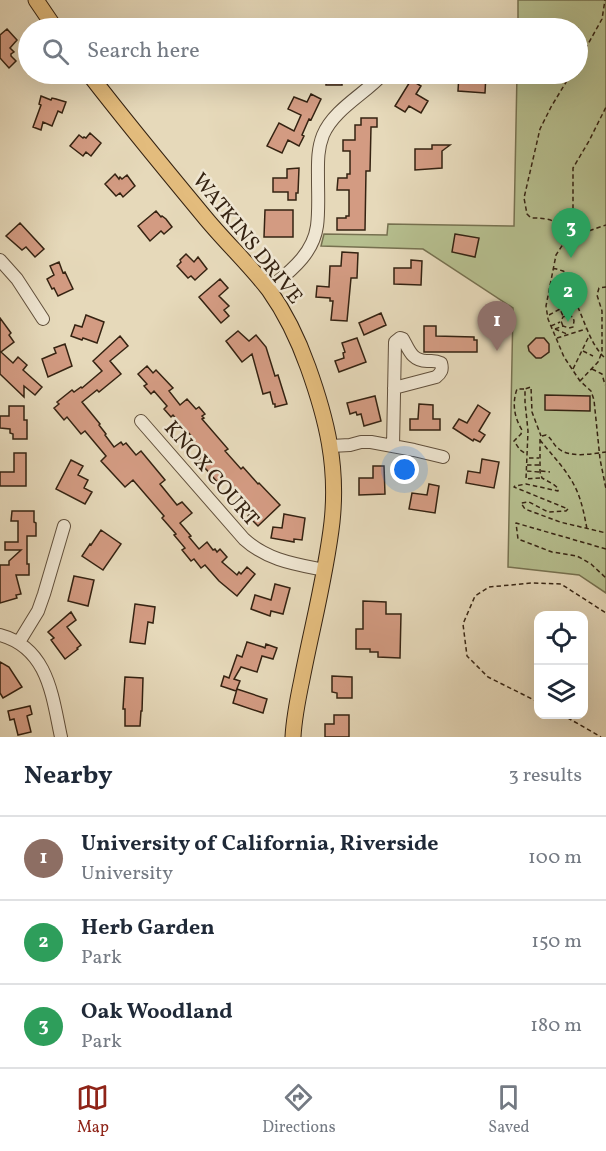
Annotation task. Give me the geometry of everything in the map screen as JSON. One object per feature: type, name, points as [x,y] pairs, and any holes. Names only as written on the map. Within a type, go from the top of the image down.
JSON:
[{"type":"main road","points":[[36,0],[48,18]]},
{"type":"main road","name":"WATKINS DRIVE","points":[[97,84],[218,233],[268,290],[289,322],[315,386],[331,446],[334,476],[332,522],[293,737]]},
{"type":"street","points":[[268,290],[296,266],[312,245],[317,226],[318,155],[326,129],[339,112],[373,84]]},
{"type":"street","points":[[0,260],[17,279],[43,320]]},
{"type":"street","points":[[393,446],[394,345],[397,340],[403,339],[412,356],[418,360],[435,360],[441,363],[441,373],[436,377],[394,388]]},
{"type":"street","name":"KNOX COURT","points":[[141,421],[250,546],[281,562],[324,570]]},
{"type":"street","points":[[331,446],[371,442],[443,457]]},
{"type":"street","points":[[19,642],[38,612],[64,526]]},
{"type":"street","points":[[0,635],[19,642],[29,650],[43,669],[61,737]]},
{"type":"path","points":[[588,44],[602,19],[605,0]]},
{"type":"path","points":[[565,84],[540,129],[524,198],[527,214],[531,218],[544,218],[558,223],[567,238]]},
{"type":"path","points":[[569,334],[551,326],[546,306],[556,255],[567,238],[573,213],[573,168],[606,107]]},
{"type":"path","points":[[567,238],[606,225]]},
{"type":"path","points":[[553,268],[570,274],[572,282],[570,293],[577,303],[590,334],[606,359]]},
{"type":"path","points":[[550,286],[570,291]]},
{"type":"path","points":[[580,381],[598,362],[601,354],[602,311],[597,295],[598,288],[606,287]]},
{"type":"path","points":[[547,315],[577,303]]},
{"type":"path","points":[[566,308],[568,315],[573,317],[575,332]]},
{"type":"path","points":[[560,309],[563,317]]},
{"type":"path","points":[[551,326],[568,315]]},
{"type":"path","points":[[561,321],[563,326]]},
{"type":"path","points":[[554,329],[563,326],[573,327]]},
{"type":"path","points":[[569,328],[569,334]]},
{"type":"path","points":[[556,338],[587,328]]},
{"type":"path","points":[[554,329],[564,357],[580,381],[591,391],[594,400],[599,453],[606,489]]},
{"type":"path","points":[[572,370],[590,334]]},
{"type":"path","points":[[582,351],[593,356]]},
{"type":"path","points":[[592,369],[602,374],[605,385]]},
{"type":"path","points":[[527,454],[520,450],[514,441],[522,430],[517,421],[514,405],[518,389],[531,387],[532,412],[541,438],[574,485],[584,508],[587,529]]},
{"type":"path","points":[[525,389],[528,431],[526,479],[542,478],[553,483],[558,490],[526,484],[514,487],[568,509],[566,512],[548,512],[529,502],[520,503],[521,505],[525,509],[560,522],[606,533]]},
{"type":"path","points":[[541,438],[546,435],[550,437],[560,450],[570,453],[606,452]]},
{"type":"path","points":[[541,438],[540,472],[542,478]]},
{"type":"path","points":[[527,458],[540,458]]},
{"type":"path","points":[[527,465],[540,465]]},
{"type":"path","points":[[527,471],[550,472]]},
{"type":"path","points":[[606,549],[516,523],[518,539],[552,552],[577,556],[591,564],[606,578]]},
{"type":"path","points":[[534,700],[488,677],[467,657],[463,624],[475,596],[489,587],[532,583],[561,584],[606,613]]},
{"type":"path","points":[[570,719],[601,737]]},
{"type":"green space","points":[[518,0],[606,0],[606,593],[579,575],[508,567],[513,308],[423,249],[321,246],[324,234],[387,235],[388,224],[514,226],[517,84],[588,84],[588,18],[518,18]]},
{"type":"building","points":[[7,29],[17,40],[10,48],[14,52],[11,56],[16,61],[9,68],[0,58],[0,35]]},
{"type":"building","points":[[409,84],[421,86],[416,94],[428,101],[421,113],[409,106],[405,112],[395,106]]},
{"type":"building","points":[[458,84],[485,84],[485,93],[458,91]]},
{"type":"building","points":[[311,94],[321,99],[311,120],[309,119],[299,146],[288,140],[282,153],[267,146],[279,123],[294,131],[301,115],[288,109],[294,97],[307,102]]},
{"type":"building","points":[[41,96],[66,102],[62,113],[58,111],[52,126],[43,122],[41,130],[33,127],[41,105],[39,104]]},
{"type":"building","points":[[361,118],[377,118],[377,127],[371,127],[370,171],[366,171],[365,230],[337,230],[337,218],[349,216],[349,190],[337,190],[338,178],[347,178],[347,174],[350,174],[350,151],[343,151],[343,140],[355,140],[355,125],[361,125]]},
{"type":"building","points":[[90,133],[101,143],[91,156],[86,152],[83,156],[70,146],[79,135],[86,138]]},
{"type":"building","points":[[432,145],[450,145],[442,151],[442,168],[415,170],[415,149],[432,149]]},
{"type":"building","points":[[299,168],[296,200],[288,200],[288,192],[273,192],[273,178],[287,178],[287,169]]},
{"type":"building","points":[[115,174],[119,179],[127,175],[135,186],[123,197],[120,193],[116,196],[105,184]]},
{"type":"building","points":[[265,210],[293,210],[293,237],[264,237]]},
{"type":"building","points":[[156,211],[172,227],[164,234],[161,231],[150,241],[138,226]]},
{"type":"building","points":[[20,223],[44,249],[35,257],[26,247],[22,250],[6,236]]},
{"type":"building","points":[[455,234],[479,238],[475,257],[452,252]]},
{"type":"building","points":[[342,252],[358,253],[357,278],[351,278],[347,321],[331,320],[333,301],[330,301],[330,298],[316,297],[317,286],[329,287],[330,266],[341,266]]},
{"type":"building","points":[[186,254],[194,262],[198,257],[207,269],[195,280],[191,276],[188,278],[177,266]]},
{"type":"building","points":[[411,260],[422,261],[421,285],[394,284],[394,268],[411,268]]},
{"type":"building","points":[[59,262],[73,289],[58,296],[47,279],[54,275],[50,266]]},
{"type":"building","points":[[220,279],[228,288],[219,296],[229,306],[224,310],[229,316],[221,323],[199,297]]},
{"type":"building","points":[[381,313],[386,325],[364,335],[359,323]]},
{"type":"building","points":[[86,315],[104,322],[97,343],[71,336],[75,325],[82,327]]},
{"type":"building","points":[[0,318],[11,333],[9,335],[14,342],[1,352],[13,363],[18,357],[27,365],[23,370],[42,387],[35,395],[24,386],[24,397],[0,374]]},
{"type":"building","points":[[424,326],[436,326],[436,336],[474,337],[474,340],[477,340],[477,352],[424,352]]},
{"type":"building","points":[[238,331],[249,341],[256,335],[266,347],[287,404],[275,407],[270,392],[263,394],[252,354],[242,362],[226,341]]},
{"type":"building","points":[[120,336],[128,346],[110,361],[121,374],[82,402],[100,424],[114,447],[121,442],[123,445],[126,443],[136,455],[141,451],[165,480],[160,484],[177,505],[182,502],[192,513],[180,523],[199,549],[207,542],[213,550],[217,552],[220,549],[227,557],[222,562],[237,575],[247,567],[255,574],[237,596],[205,565],[201,568],[194,559],[191,561],[182,550],[185,548],[174,535],[176,534],[162,518],[164,516],[133,480],[125,487],[101,461],[106,456],[85,431],[81,434],[67,417],[64,420],[54,408],[59,404],[57,402],[72,390],[74,392],[82,388],[102,371],[93,361]]},
{"type":"building","points":[[357,338],[366,362],[339,372],[335,361],[344,358],[342,343]]},
{"type":"building","points":[[536,338],[544,338],[549,344],[549,352],[541,358],[536,358],[529,351],[528,346]]},
{"type":"building","points":[[65,344],[72,366],[48,377],[42,359],[56,353],[54,348]]},
{"type":"building","points":[[147,366],[153,373],[156,370],[173,388],[169,391],[180,405],[187,399],[196,409],[199,407],[205,414],[202,419],[228,449],[225,451],[280,505],[258,526],[248,516],[254,510],[225,480],[219,484],[198,460],[204,454],[192,441],[194,439],[173,415],[171,417],[164,409],[167,406],[154,391],[151,394],[144,386],[147,384],[138,374]]},
{"type":"building","points":[[545,395],[590,396],[590,411],[545,410]]},
{"type":"building","points":[[375,396],[381,421],[364,426],[361,414],[357,415],[356,412],[350,414],[347,403]]},
{"type":"building","points":[[419,404],[433,405],[433,419],[440,419],[440,430],[410,430],[410,419],[418,419]]},
{"type":"building","points":[[478,405],[490,413],[479,431],[485,435],[480,442],[474,439],[473,441],[453,428],[459,419],[467,423]]},
{"type":"building","points":[[9,406],[24,406],[27,439],[13,439],[10,429],[0,428],[0,416],[9,416]]},
{"type":"building","points":[[14,453],[26,453],[26,486],[0,486],[0,472],[14,472]]},
{"type":"building","points":[[482,459],[499,462],[494,488],[466,483],[468,471],[480,473]]},
{"type":"building","points":[[71,460],[83,466],[78,475],[88,480],[84,488],[92,492],[85,504],[56,489]]},
{"type":"building","points":[[373,466],[384,466],[385,494],[359,495],[359,478],[373,478]]},
{"type":"building","points":[[429,484],[439,486],[435,513],[409,509],[412,493],[427,495]]},
{"type":"building","points":[[12,511],[34,511],[36,536],[27,536],[29,575],[16,575],[21,594],[16,595],[17,598],[0,603],[0,565],[9,565],[9,561],[21,550],[5,550],[5,542],[18,542],[18,521],[11,521]]},
{"type":"building","points":[[284,514],[305,518],[302,540],[294,539],[294,542],[271,538],[273,527],[282,528]]},
{"type":"building","points":[[101,530],[121,544],[103,570],[82,556]]},
{"type":"building","points":[[74,576],[94,580],[88,606],[68,601]]},
{"type":"building","points":[[275,584],[290,588],[283,614],[271,611],[270,616],[251,609],[255,595],[271,600]]},
{"type":"building","points":[[363,601],[386,602],[386,614],[401,614],[400,658],[378,657],[378,652],[370,652],[370,649],[356,649],[356,629],[363,629]]},
{"type":"building","points":[[135,604],[155,607],[153,623],[148,622],[145,644],[130,642]]},
{"type":"building","points":[[71,612],[76,620],[67,627],[81,645],[65,659],[51,640],[54,638],[48,632]]},
{"type":"building","points":[[247,642],[265,648],[266,644],[277,648],[273,659],[262,656],[257,672],[241,667],[234,679],[240,681],[236,691],[221,686],[224,676],[229,678],[237,655],[242,657]]},
{"type":"building","points":[[0,662],[9,667],[22,687],[3,698],[0,693]]},
{"type":"building","points":[[332,676],[352,677],[352,698],[337,698],[337,693],[332,692]]},
{"type":"building","points":[[125,677],[143,678],[140,726],[125,726],[125,709],[123,709]]},
{"type":"building","points":[[237,689],[267,699],[263,713],[233,703]]},
{"type":"building","points":[[30,706],[32,714],[27,716],[31,732],[18,735],[14,719],[10,720],[8,711]]},
{"type":"building","points":[[334,715],[349,715],[349,737],[325,737],[325,724],[334,724]]},
{"type":"place","name":"Oak Woodland","points":[[571,258]]},
{"type":"place","name":"Herb Garden","points":[[568,322]]},
{"type":"place","name":"University of California, Riverside","points":[[497,351]]}]
